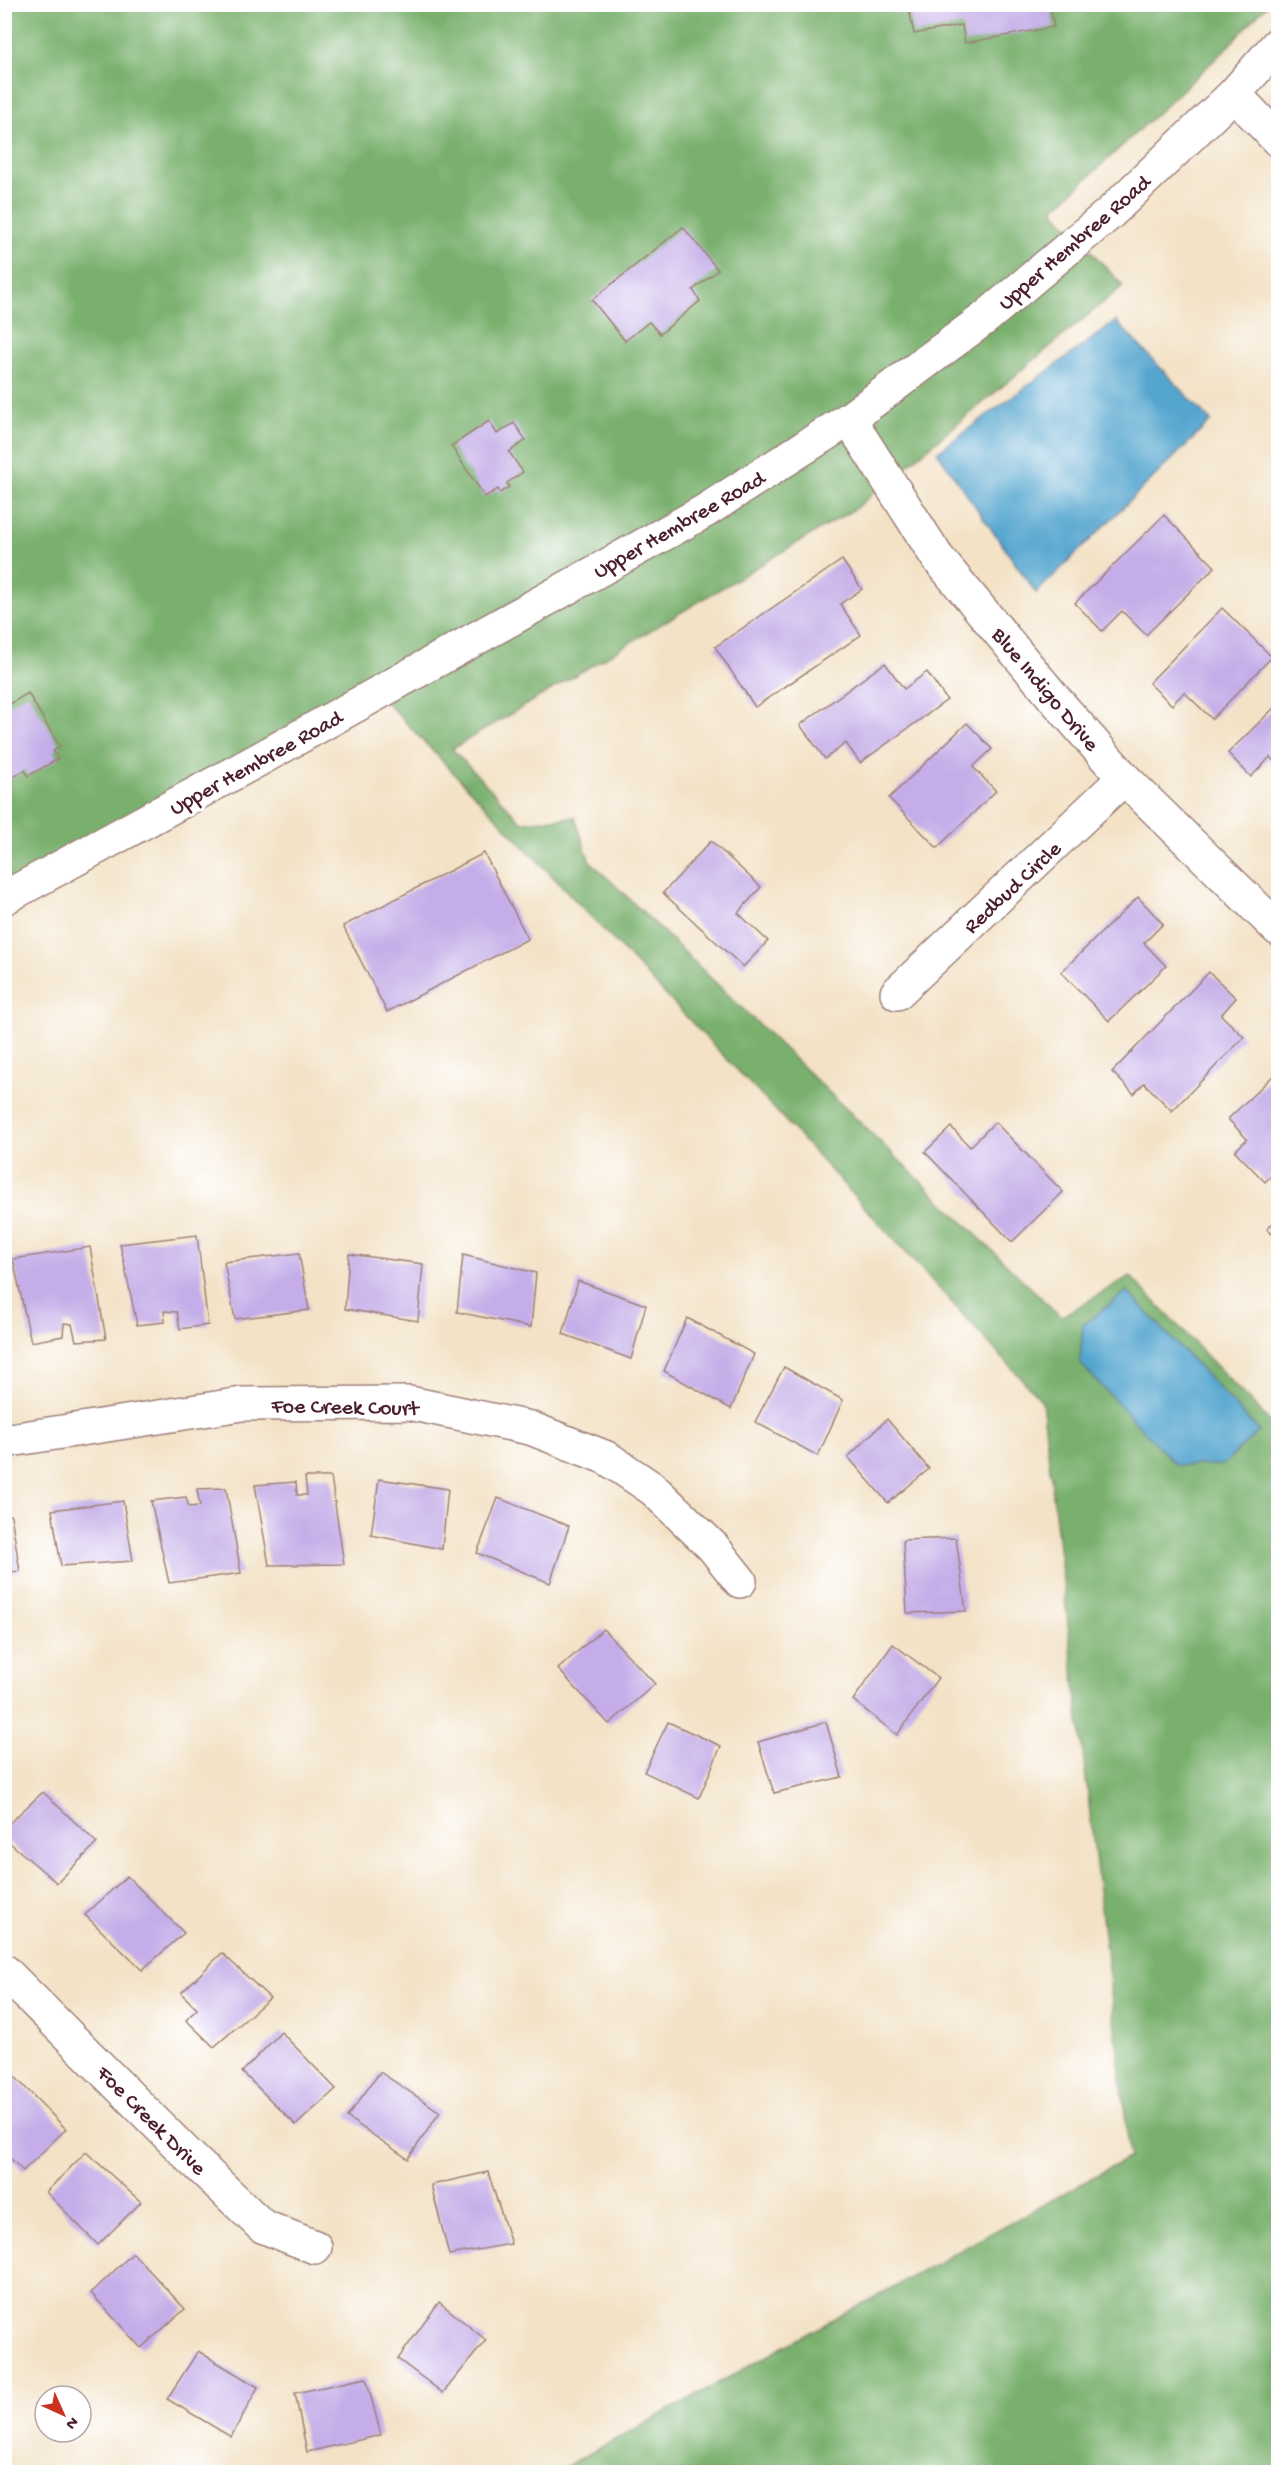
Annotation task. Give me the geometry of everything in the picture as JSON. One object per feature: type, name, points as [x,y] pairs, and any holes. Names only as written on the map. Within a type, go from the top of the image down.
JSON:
[{"type":"street","name":"Upper Hembree Road","points":[[4,898],[266,756],[705,511],[849,419],[985,318],[1110,213],[1234,94],[1278,44]]},
{"type":"street","points":[[1234,94],[1278,140]]},
{"type":"street","name":"Blue Indigo Drive","points":[[849,419],[937,557],[1124,778],[1278,928]]},
{"type":"street","name":"Redbud Circle","points":[[897,993],[1124,778]]},
{"type":"street","name":"Foe Creek Court","points":[[4,1441],[242,1404],[409,1403],[530,1428],[607,1458],[653,1490],[713,1547],[740,1581]]},
{"type":"street","name":"Foe Creek Drive","points":[[4,1971],[262,2226],[315,2247]]},
{"type":"green space","points":[[5,5],[1267,5],[1222,53],[1053,210],[1123,286],[856,508],[452,749],[522,822],[575,817],[589,860],[1061,1317],[1130,1276],[1278,1430],[1278,2472],[556,2472],[1130,2157],[1042,1401],[779,1114],[367,682],[5,905]]},
{"type":"water","points":[[1116,321],[1211,421],[1036,593],[937,452]]},
{"type":"water","points":[[1127,1291],[1259,1431],[1223,1465],[1176,1465],[1080,1363],[1083,1325]]},
{"type":"building","points":[[908,4],[1050,4],[1054,27],[965,43],[962,25],[914,34]]},
{"type":"building","points":[[683,227],[718,270],[693,290],[700,301],[660,334],[649,322],[625,341],[592,300]]},
{"type":"building","points":[[489,421],[497,434],[514,423],[526,440],[509,452],[523,472],[507,483],[509,487],[500,493],[498,489],[485,497],[451,446]]},
{"type":"building","points":[[1164,515],[1215,567],[1146,635],[1122,611],[1102,631],[1075,603]]},
{"type":"building","points":[[842,560],[862,589],[840,604],[861,635],[755,707],[715,647]]},
{"type":"building","points":[[1222,608],[1272,657],[1212,719],[1184,692],[1172,705],[1149,683]]},
{"type":"building","points":[[885,663],[904,689],[927,672],[947,700],[860,763],[846,743],[825,759],[800,725]]},
{"type":"building","points":[[28,693],[60,747],[53,751],[58,759],[28,776],[25,770],[5,782],[5,707]]},
{"type":"building","points":[[1278,704],[1278,766],[1270,757],[1251,777],[1228,753]]},
{"type":"building","points":[[967,723],[992,749],[973,767],[996,791],[937,848],[889,798]]},
{"type":"building","points":[[711,841],[761,887],[738,913],[768,941],[743,967],[663,893]]},
{"type":"building","points":[[484,853],[528,939],[387,1012],[343,926]]},
{"type":"building","points":[[1138,897],[1163,924],[1144,943],[1166,966],[1109,1021],[1061,972]]},
{"type":"building","points":[[1209,972],[1236,998],[1221,1015],[1244,1037],[1172,1111],[1144,1083],[1134,1094],[1112,1072]]},
{"type":"building","points":[[1278,1071],[1278,1169],[1265,1182],[1235,1151],[1247,1139],[1228,1119]]},
{"type":"building","points":[[995,1122],[1063,1192],[1012,1242],[925,1152],[951,1127],[970,1147]]},
{"type":"building","points":[[1278,1218],[1278,1240],[1267,1229]]},
{"type":"building","points":[[197,1235],[208,1325],[180,1329],[177,1312],[164,1311],[165,1322],[137,1325],[120,1244]]},
{"type":"building","points":[[90,1247],[106,1339],[76,1341],[72,1324],[64,1323],[63,1336],[31,1342],[13,1259]]},
{"type":"building","points":[[299,1253],[309,1310],[235,1319],[224,1262]]},
{"type":"building","points":[[349,1254],[423,1264],[418,1321],[345,1309]]},
{"type":"building","points":[[463,1255],[536,1273],[531,1327],[457,1312]]},
{"type":"building","points":[[578,1281],[646,1305],[631,1359],[563,1334]]},
{"type":"building","points":[[687,1318],[754,1354],[731,1409],[664,1371]]},
{"type":"building","points":[[784,1367],[843,1400],[818,1456],[755,1422]]},
{"type":"building","points":[[887,1419],[929,1469],[888,1503],[848,1457]]},
{"type":"building","points":[[305,1477],[331,1477],[344,1564],[269,1565],[255,1485],[296,1482],[297,1495],[307,1495]]},
{"type":"building","points":[[379,1479],[448,1489],[442,1549],[371,1535]]},
{"type":"building","points":[[226,1488],[241,1573],[169,1583],[151,1501],[186,1497],[189,1507],[200,1506],[197,1489]]},
{"type":"building","points":[[498,1498],[569,1526],[550,1583],[477,1553]]},
{"type":"building","points":[[123,1501],[133,1561],[61,1566],[52,1510]]},
{"type":"building","points":[[4,1515],[11,1515],[20,1571],[4,1573]]},
{"type":"building","points":[[956,1538],[966,1611],[907,1613],[903,1540]]},
{"type":"building","points":[[603,1629],[655,1684],[609,1724],[558,1669]]},
{"type":"building","points":[[893,1644],[938,1678],[897,1735],[853,1700]]},
{"type":"building","points":[[668,1722],[721,1746],[699,1798],[644,1772]]},
{"type":"building","points":[[826,1722],[842,1777],[774,1793],[758,1742]]},
{"type":"building","points":[[43,1792],[97,1843],[57,1883],[4,1838],[4,1828]]},
{"type":"building","points":[[127,1876],[184,1933],[142,1970],[85,1915]]},
{"type":"building","points":[[222,1953],[270,1998],[214,2047],[186,2020],[197,2009],[181,1993]]},
{"type":"building","points":[[281,2032],[336,2089],[296,2125],[242,2072]]},
{"type":"building","points":[[380,2072],[440,2112],[408,2159],[347,2117]]},
{"type":"building","points":[[14,2076],[66,2129],[23,2171],[4,2152],[4,2085]]},
{"type":"building","points":[[86,2152],[141,2202],[98,2245],[46,2192]]},
{"type":"building","points":[[488,2172],[511,2244],[449,2255],[431,2185]]},
{"type":"building","points":[[133,2253],[185,2309],[141,2348],[91,2293]]},
{"type":"building","points":[[439,2302],[486,2340],[443,2393],[398,2359]]},
{"type":"building","points":[[198,2351],[258,2387],[231,2437],[167,2399]]},
{"type":"building","points":[[366,2378],[381,2435],[307,2452],[295,2393]]}]
